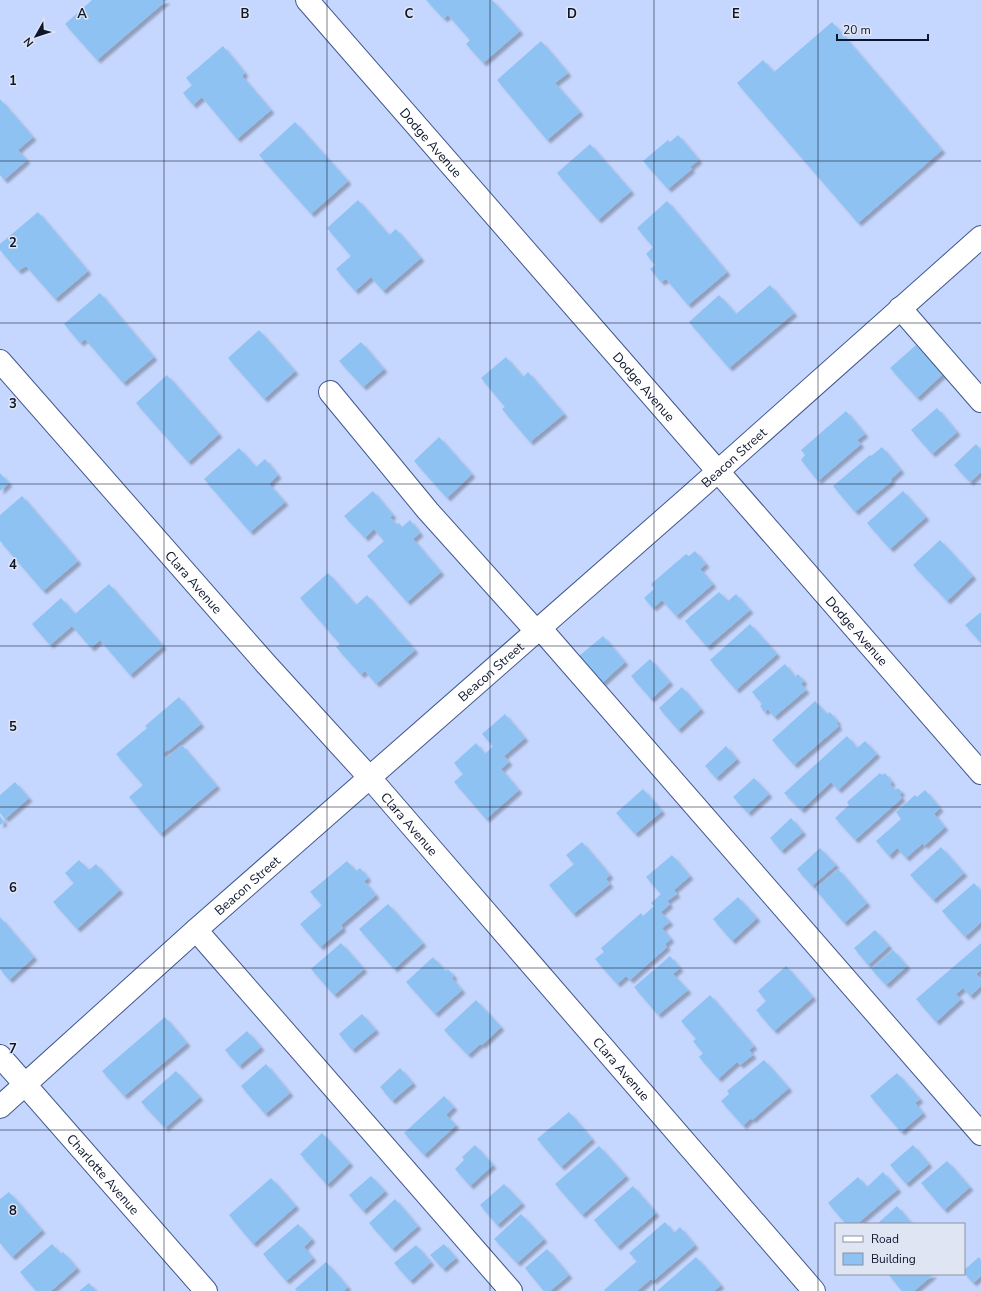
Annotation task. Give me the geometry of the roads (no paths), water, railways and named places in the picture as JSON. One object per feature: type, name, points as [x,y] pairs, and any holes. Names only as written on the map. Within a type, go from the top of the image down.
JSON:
[{"type":"street","name":"Dodge Avenue","points":[[307,0],[981,773]]},
{"type":"street","name":"Beacon Street","points":[[0,1107],[196,930],[370,778],[981,237]]},
{"type":"street","points":[[900,308],[981,401]]},
{"type":"street","name":"Clara Avenue","points":[[0,361],[266,664],[370,778],[814,1291]]},
{"type":"street","points":[[330,392],[428,511],[538,629],[981,1134]]},
{"type":"street","points":[[196,930],[511,1291]]},
{"type":"street","name":"Charlotte Avenue","points":[[0,1056],[206,1291]]}]
